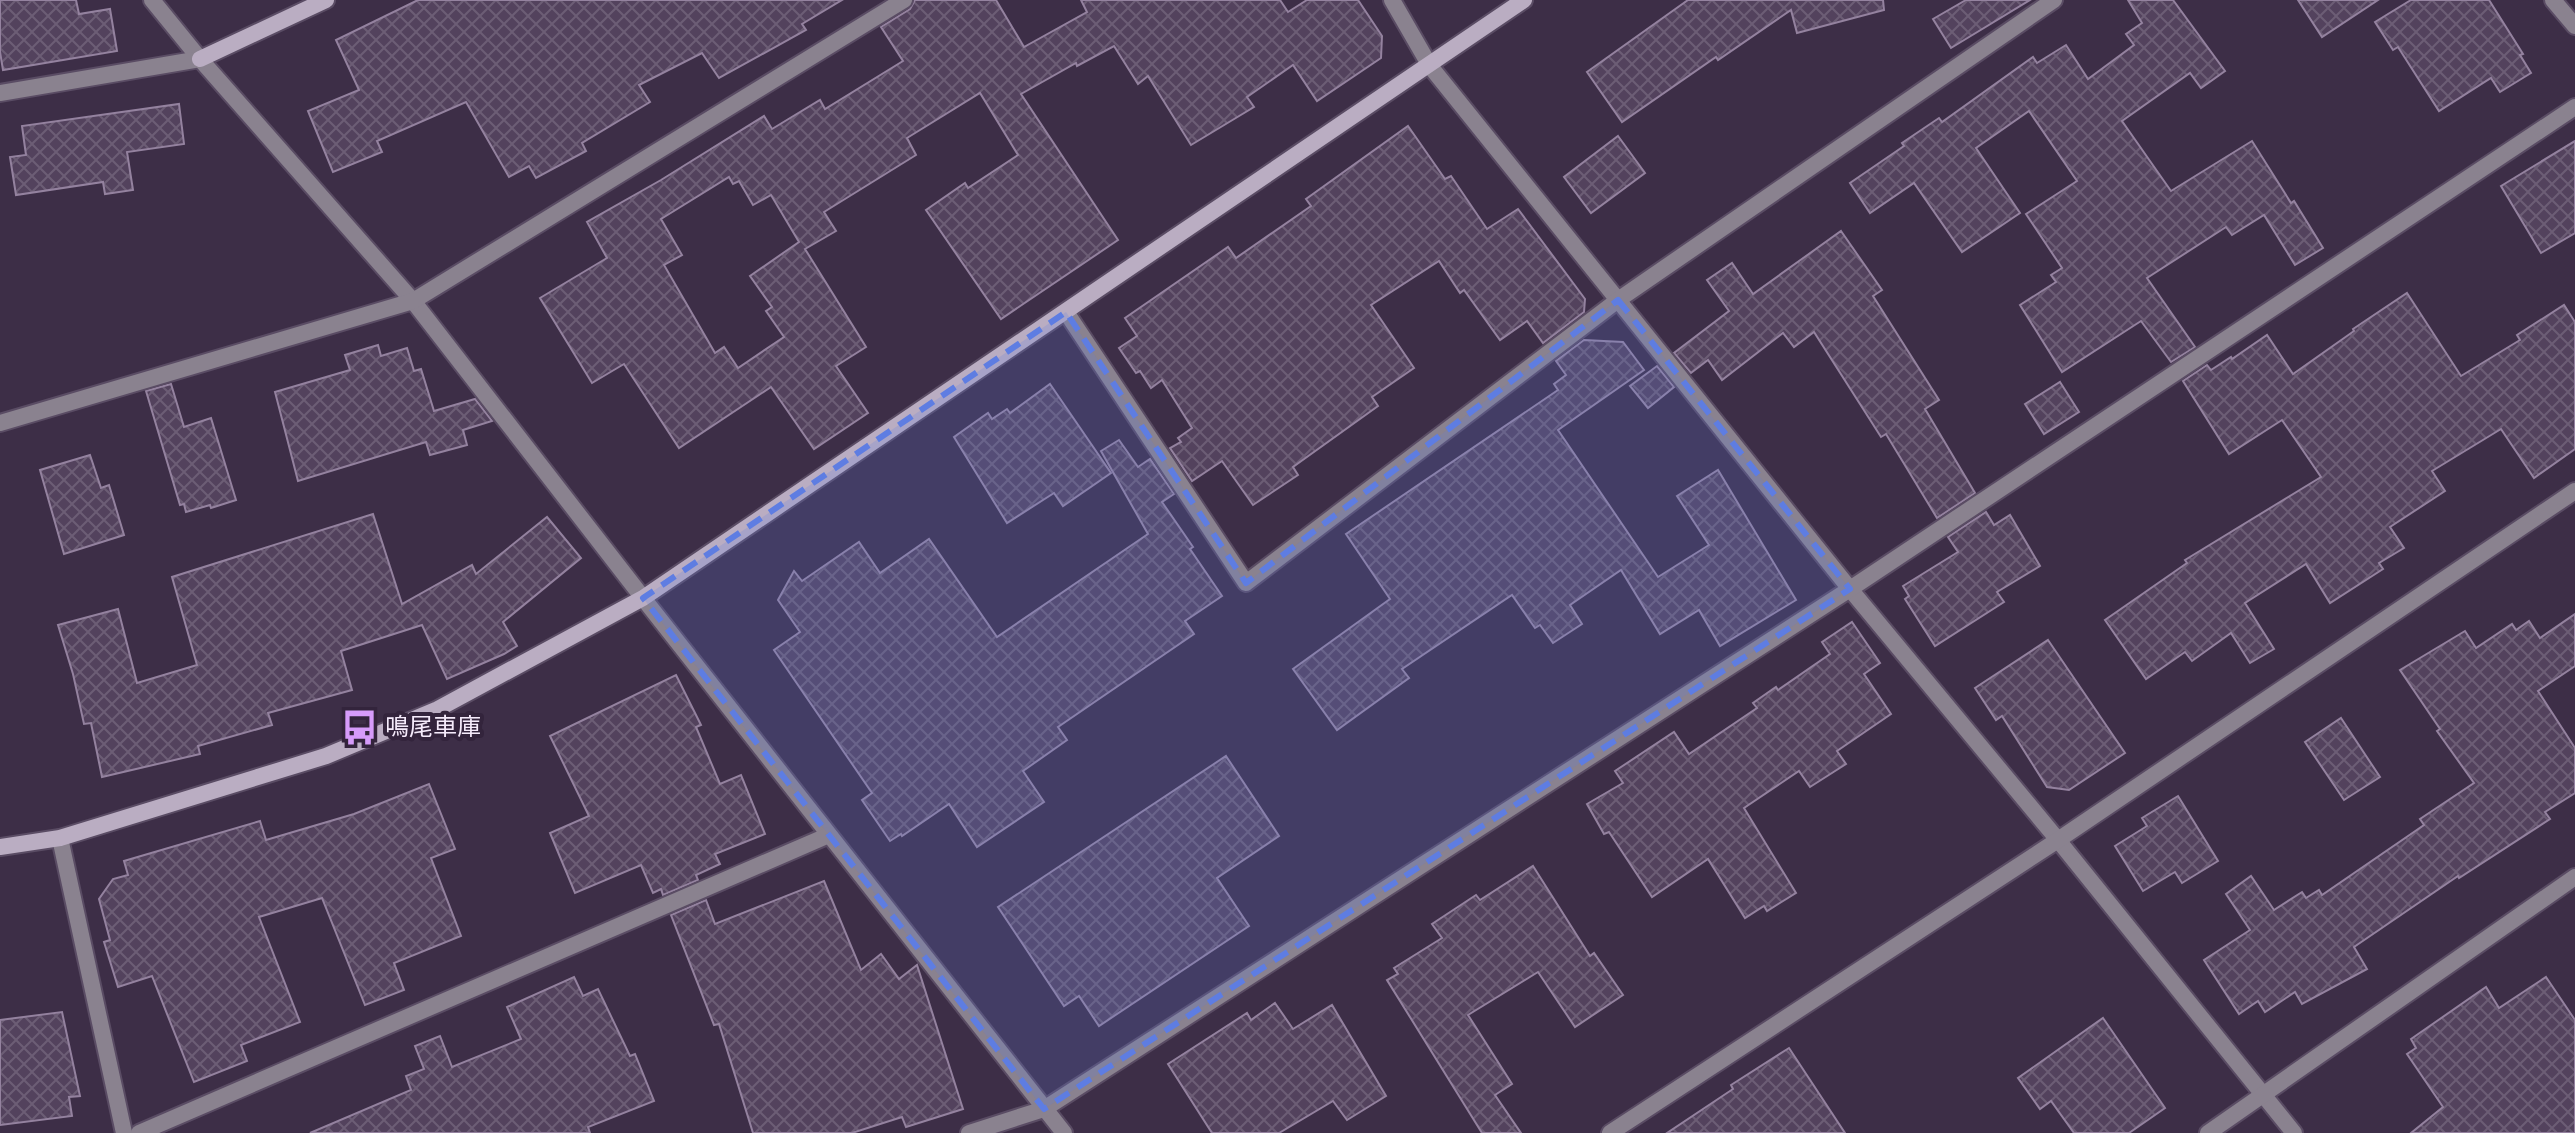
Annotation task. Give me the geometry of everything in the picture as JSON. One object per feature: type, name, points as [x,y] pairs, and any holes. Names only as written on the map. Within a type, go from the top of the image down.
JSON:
[{"type":"street","points":[[152,0],[413,301],[1064,1133]]},
{"type":"street","points":[[0,93],[200,59],[326,0]]},
{"type":"street","points":[[0,423],[413,301],[904,0]]},
{"type":"street","points":[[1392,0],[1430,66],[1850,589],[2058,840],[2294,1133]]},
{"type":"street","points":[[0,847],[60,838],[340,750],[436,710],[643,598],[1524,0]]},
{"type":"street","points":[[1066,312],[1246,583],[1618,300],[2054,0]]},
{"type":"street","points":[[2553,0],[2575,26]]},
{"type":"street","points":[[969,1133],[1044,1109],[1850,589],[2575,107]]},
{"type":"street","points":[[1610,1133],[2058,840],[2575,491]]},
{"type":"street","points":[[139,1133],[829,835]]},
{"type":"street","points":[[60,838],[124,1133]]},
{"type":"street","points":[[2208,1133],[2575,877]]},
{"type":"highlighted area","points":[[1618,300],[1850,589],[1044,1109],[643,598],[1066,312],[1246,583]]},
{"type":"building","points":[[0,0],[76,0],[79,14],[110,9],[117,51],[3,70]]},
{"type":"building","points":[[418,0],[842,0],[802,24],[806,30],[719,78],[702,53],[639,85],[650,102],[582,143],[586,151],[536,178],[529,166],[509,177],[466,102],[377,141],[382,152],[333,172],[308,111],[359,90],[336,40]]},
{"type":"building","points":[[915,0],[996,0],[1024,47],[1087,12],[1081,0],[1280,0],[1288,12],[1307,0],[1358,0],[1382,36],[1381,58],[1317,101],[1293,65],[1247,97],[1254,107],[1191,145],[1148,76],[1138,84],[1114,46],[1021,94],[1118,240],[1001,319],[926,210],[965,183],[968,188],[1018,155],[980,93],[907,138],[916,155],[824,212],[836,231],[805,249],[866,347],[836,366],[868,413],[814,449],[771,387],[679,448],[624,364],[592,383],[540,298],[607,258],[587,222],[764,116],[772,129],[820,100],[825,109],[903,61],[881,27],[910,9]],"holes":[[[729,177],[733,184],[739,181],[753,205],[771,195],[799,242],[750,276],[772,307],[766,311],[784,337],[738,368],[724,347],[715,353],[664,265],[682,255],[661,219]]]},
{"type":"building","points":[[1688,0],[1883,0],[1884,10],[1797,33],[1791,10],[1622,122],[1587,72]]},
{"type":"building","points":[[1966,0],[2030,0],[1951,48],[1933,19]]},
{"type":"building","points":[[2128,0],[2173,0],[2225,71],[2201,88],[2190,73],[2122,121],[2171,191],[2252,141],[2323,248],[2295,265],[2264,215],[2232,235],[2226,227],[2147,278],[2195,347],[2171,362],[2141,321],[2062,372],[2020,305],[2056,282],[2051,275],[2062,268],[2026,214],[2077,181],[2029,111],[1976,148],[2020,213],[1962,252],[1914,183],[1870,213],[1850,183],[1904,146],[1902,143],[1939,118],[1942,122],[2033,57],[2037,63],[2066,45],[2088,79],[2134,45],[2126,34],[2142,23]]},
{"type":"building","points":[[2298,0],[2378,0],[2322,37]]},
{"type":"building","points":[[2411,0],[2489,0],[2523,54],[2520,55],[2531,73],[2500,92],[2491,78],[2439,111],[2398,47],[2393,50],[2375,22]]},
{"type":"building","points":[[179,104],[184,144],[127,152],[133,190],[105,194],[103,182],[16,195],[10,157],[26,155],[22,126]]},
{"type":"building","points":[[1408,126],[1445,179],[1451,176],[1487,229],[1518,209],[1585,299],[1584,312],[1543,343],[1527,321],[1500,340],[1464,290],[1460,293],[1439,261],[1371,305],[1414,368],[1372,397],[1378,406],[1293,467],[1298,475],[1253,505],[1222,461],[1192,481],[1170,448],[1181,442],[1178,438],[1192,428],[1162,380],[1151,388],[1119,348],[1137,336],[1125,318],[1228,247],[1236,258],[1311,206],[1306,199]]},
{"type":"building","points":[[1618,136],[1645,173],[1591,213],[1564,177]]},
{"type":"building","points":[[2575,141],[2575,233],[2541,253],[2501,186]]},
{"type":"building","points":[[1841,231],[1882,290],[1873,296],[1939,400],[1925,409],[1975,493],[1937,518],[1886,434],[1881,437],[1814,332],[1794,347],[1783,333],[1722,380],[1708,360],[1691,373],[1674,353],[1729,311],[1707,280],[1732,263],[1753,294]]},
{"type":"building","points":[[2407,293],[2461,376],[2520,340],[2517,335],[2564,305],[2575,322],[2575,449],[2534,478],[2501,429],[2432,471],[2445,491],[2390,527],[2404,548],[2379,563],[2383,569],[2330,603],[2306,564],[2245,603],[2274,649],[2250,663],[2231,633],[2192,661],[2185,652],[2146,679],[2105,620],[2187,563],[2185,560],[2321,477],[2282,420],[2229,454],[2183,381],[2207,365],[2211,370],[2232,359],[2267,335],[2293,374]]},
{"type":"building","points":[[1584,340],[1623,342],[1644,370],[1558,430],[1658,577],[1709,545],[1677,496],[1718,470],[1796,600],[1720,646],[1699,610],[1660,634],[1621,570],[1570,605],[1582,624],[1553,643],[1540,625],[1535,628],[1512,595],[1402,669],[1409,678],[1337,730],[1293,669],[1390,599],[1346,534],[1558,390],[1554,384],[1566,375],[1556,361]]},
{"type":"building","points":[[378,345],[381,356],[407,348],[414,371],[421,369],[434,411],[475,399],[492,421],[463,430],[467,445],[430,455],[426,442],[298,481],[275,392],[350,370],[345,355]]},
{"type":"building","points":[[1657,366],[1674,387],[1648,408],[1630,386]]},
{"type":"building","points":[[2060,382],[2079,412],[2044,434],[2025,404]]},
{"type":"building","points":[[171,384],[184,427],[211,418],[236,500],[186,512],[184,504],[180,505],[146,391]]},
{"type":"building","points":[[1050,384],[1111,473],[1063,506],[1054,493],[1007,523],[954,437],[988,413],[992,419],[1007,409],[1010,413]]},
{"type":"building","points":[[1119,440],[1138,467],[1150,459],[1174,494],[1162,502],[1222,596],[1185,621],[1194,634],[1058,727],[1067,740],[1023,771],[1044,802],[977,847],[949,804],[890,841],[862,800],[872,793],[774,650],[800,632],[778,600],[794,571],[802,581],[859,542],[880,573],[929,539],[997,637],[1148,534],[1101,451]]},
{"type":"building","points":[[90,455],[101,488],[109,485],[124,535],[64,554],[40,470]]},
{"type":"building","points":[[1986,512],[1994,525],[2010,515],[2040,566],[1997,592],[2004,602],[1935,646],[1905,599],[1909,596],[1903,586],[1958,552],[1948,537]]},
{"type":"building","points":[[373,514],[402,604],[472,565],[476,574],[547,517],[581,558],[503,622],[517,646],[504,654],[447,679],[422,625],[341,651],[352,690],[268,713],[272,725],[198,746],[200,754],[102,777],[91,723],[84,724],[58,625],[118,609],[137,683],[197,665],[172,577]]},
{"type":"building","points":[[2575,614],[2575,666],[2538,691],[2575,748],[2575,793],[2545,812],[2550,819],[2458,876],[2354,947],[2367,969],[2302,1004],[2295,992],[2265,1012],[2258,1001],[2239,1014],[2204,960],[2250,930],[2226,894],[2251,876],[2274,910],[2302,892],[2306,898],[2319,890],[2322,895],[2424,825],[2420,819],[2474,783],[2437,731],[2440,729],[2400,670],[2465,631],[2476,648],[2512,624],[2516,630],[2529,621],[2540,638]]},
{"type":"building","points":[[1852,622],[1880,663],[1864,674],[1891,714],[1837,751],[1846,764],[1810,787],[1799,771],[1744,808],[1796,893],[1767,911],[1764,906],[1745,918],[1708,859],[1652,897],[1609,832],[1604,834],[1587,804],[1623,783],[1615,771],[1674,732],[1689,754],[1757,708],[1753,703],[1776,687],[1778,690],[1830,654],[1822,642]]},
{"type":"building","points":[[2048,640],[2125,753],[2069,790],[2047,787],[2002,716],[1996,720],[1975,688]]},
{"type":"building","points":[[676,675],[701,725],[696,727],[720,784],[741,775],[765,834],[715,854],[720,864],[696,875],[698,880],[663,895],[661,889],[653,893],[641,865],[575,893],[550,833],[589,816],[550,736]]},
{"type":"building","points":[[2341,718],[2380,777],[2344,800],[2305,742]]},
{"type":"building","points":[[1226,756],[1279,836],[1217,878],[1249,926],[1099,1026],[1079,996],[1064,1006],[998,907]]},
{"type":"building","points":[[429,784],[455,849],[431,858],[461,936],[394,963],[404,990],[365,1005],[322,898],[259,917],[300,1022],[241,1045],[247,1061],[194,1082],[152,976],[118,987],[104,942],[110,940],[99,899],[113,879],[128,875],[124,861],[260,821],[266,840],[354,814]]},
{"type":"building","points":[[2178,796],[2218,861],[2182,883],[2175,872],[2143,891],[2115,846],[2147,826],[2142,818]]},
{"type":"building","points":[[1533,866],[1590,956],[1594,953],[1623,995],[1575,1027],[1538,972],[1468,1015],[1512,1084],[1495,1095],[1521,1133],[1482,1133],[1387,980],[1398,974],[1394,968],[1442,938],[1432,924],[1476,895],[1480,900]]},
{"type":"building","points":[[824,881],[861,970],[881,954],[899,979],[917,965],[963,1109],[906,1127],[902,1117],[852,1133],[753,1133],[719,1024],[714,1025],[671,915],[706,900],[715,924]]},
{"type":"building","points":[[574,977],[583,996],[598,989],[630,1056],[635,1054],[654,1101],[588,1127],[590,1133],[310,1133],[411,1090],[406,1076],[424,1069],[415,1046],[440,1036],[452,1067],[521,1039],[507,1007]]},
{"type":"building","points":[[2546,977],[2575,1020],[2575,1133],[2411,1133],[2443,1107],[2407,1054],[2416,1048],[2411,1039],[2486,987],[2499,1008]]},
{"type":"building","points":[[1275,1003],[1293,1029],[1332,1005],[1386,1096],[1347,1120],[1333,1101],[1279,1133],[1212,1133],[1168,1064],[1247,1013],[1251,1020]]},
{"type":"building","points":[[62,1012],[80,1096],[69,1097],[72,1116],[0,1125],[0,1020]]},
{"type":"building","points":[[2103,1018],[2165,1108],[2129,1133],[2074,1133],[2051,1101],[2040,1109],[2018,1078]]},
{"type":"building","points":[[1789,1048],[1845,1133],[1667,1133],[1733,1089],[1731,1085]]},
{"type":"place","name":"鳴尾車庫","points":[[359,727]]}]
